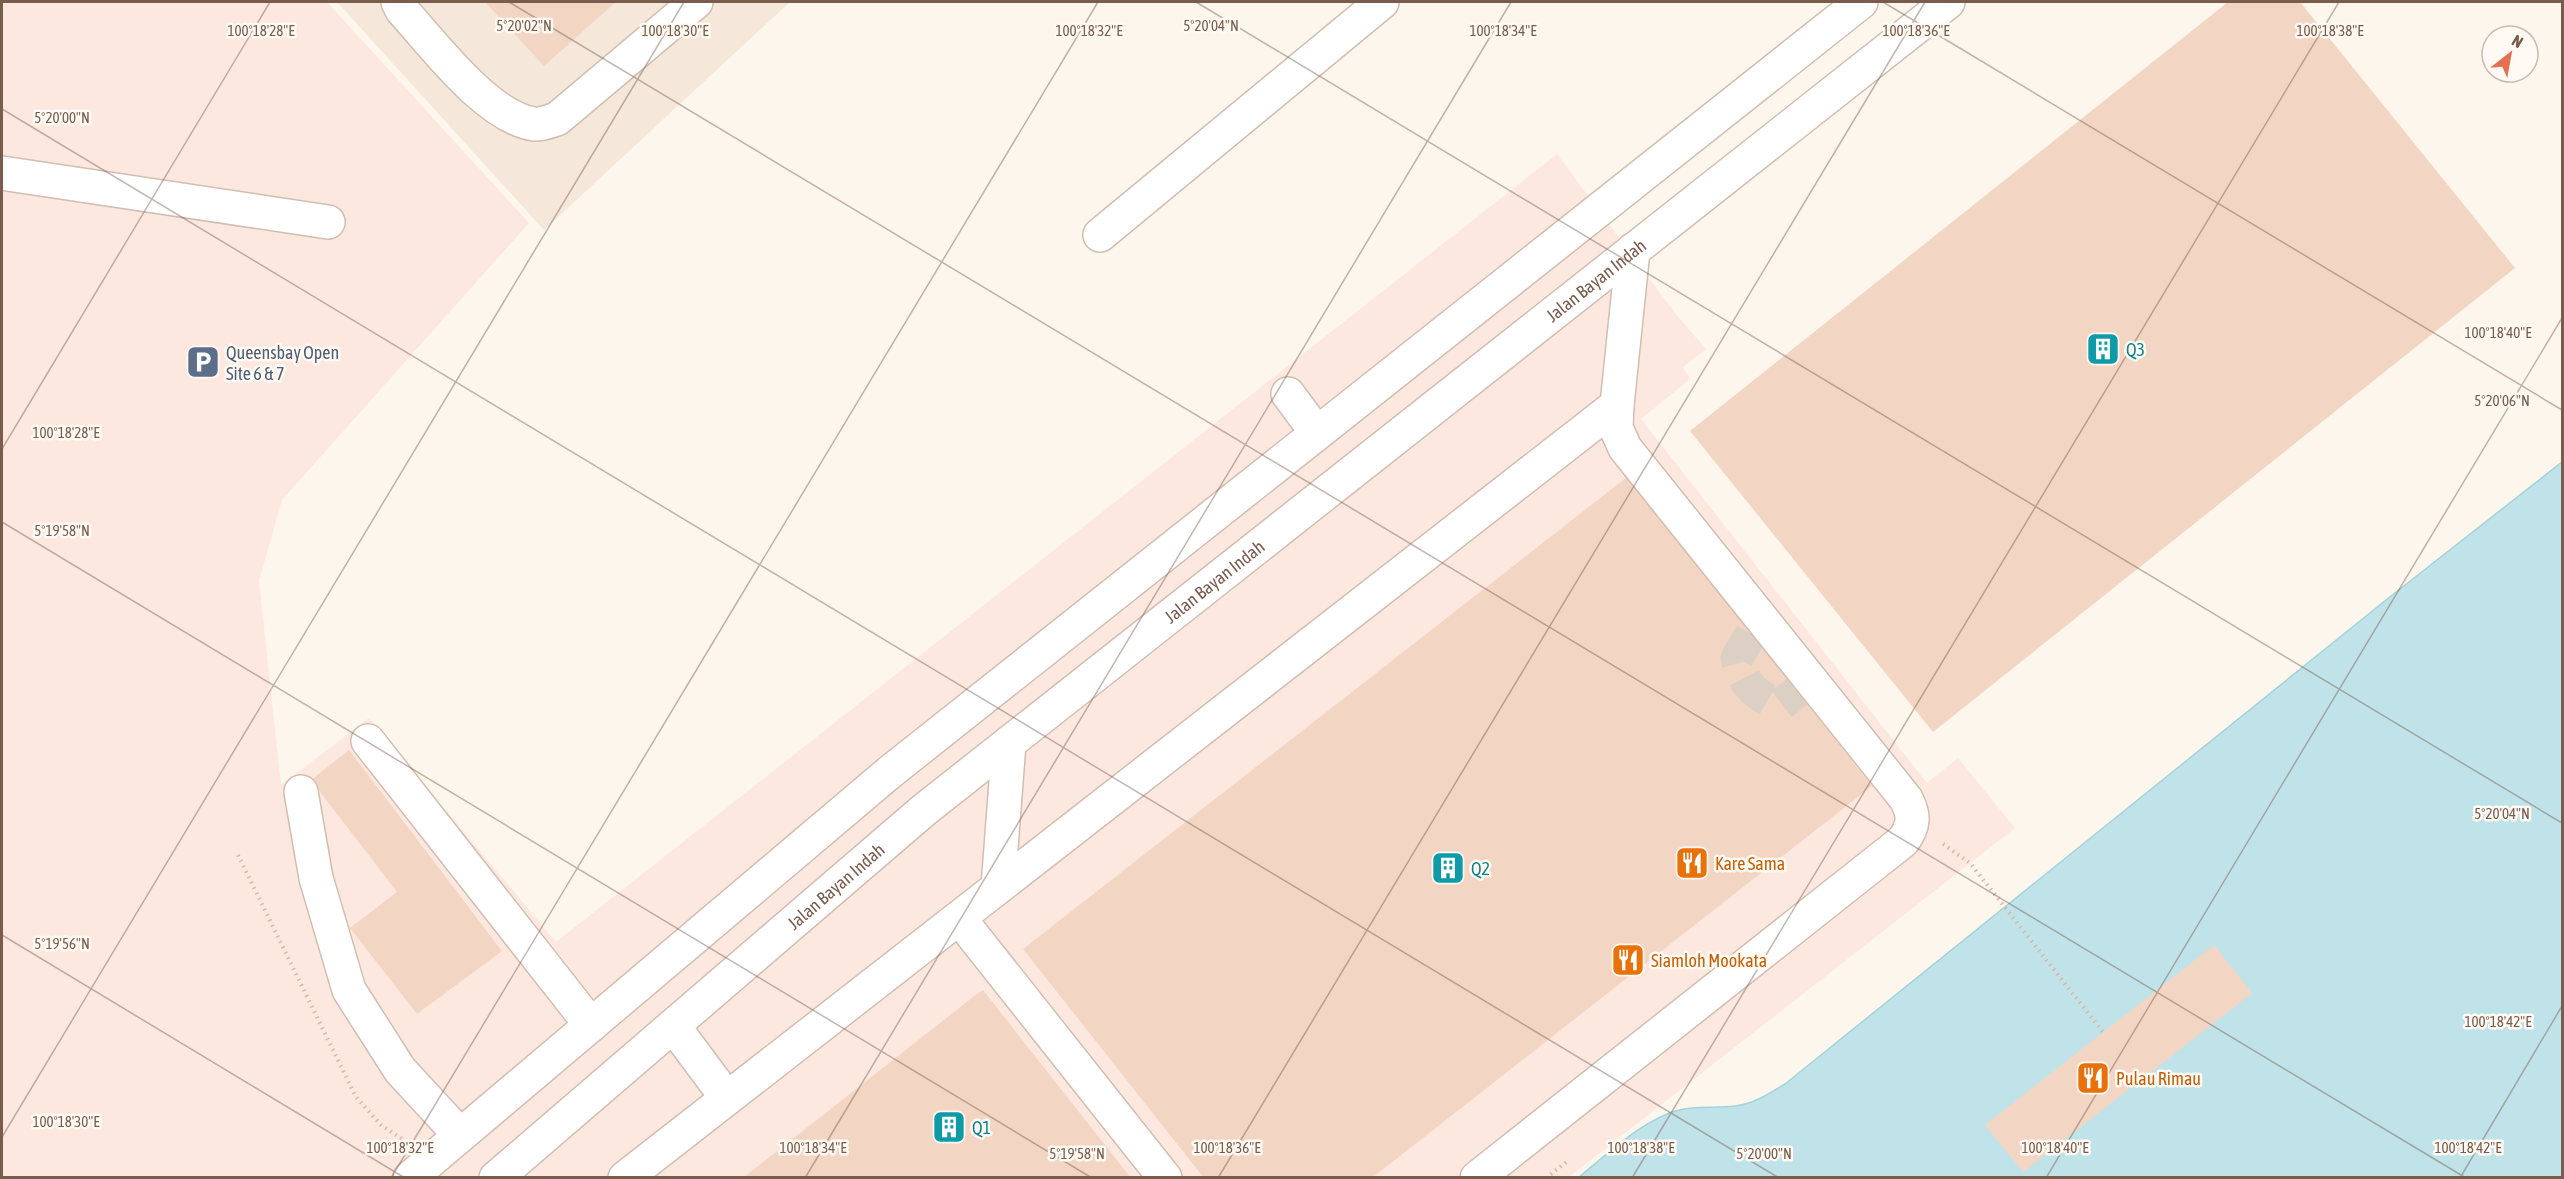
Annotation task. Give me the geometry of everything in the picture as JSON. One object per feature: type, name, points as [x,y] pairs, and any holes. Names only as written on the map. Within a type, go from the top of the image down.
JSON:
[{"type":"street","points":[[398,2],[402,10],[480,95],[514,117],[536,125],[557,119],[696,2]]},
{"type":"street","points":[[1100,235],[1382,2]]},
{"type":"street","points":[[410,1178],[890,772],[1861,2]]},
{"type":"street","name":"Jalan Bayan Indah","points":[[496,1178],[924,810],[1948,2]]},
{"type":"street","points":[[2,173],[328,222]]},
{"type":"street","points":[[1477,1178],[1903,841],[1913,823],[1912,811],[1906,799],[1804,686],[1758,629],[1683,534],[1625,448],[1616,428],[1633,250]]},
{"type":"street","points":[[1288,394],[1317,433]]},
{"type":"street","points":[[626,1178],[1617,405]]},
{"type":"street","points":[[368,741],[591,1025]]},
{"type":"street","points":[[998,887],[1009,743]]},
{"type":"street","points":[[300,792],[316,878],[349,990],[400,1070],[460,1135]]},
{"type":"street","points":[[959,918],[1165,1178]]},
{"type":"street","points":[[674,1027],[727,1098]]},
{"type":"path","points":[[1913,823],[1970,863],[2103,1032]]},
{"type":"path","points":[[1546,1178],[1569,1160]]},
{"type":"shaded area","points":[[2,2],[327,2],[529,223],[282,500],[259,581],[281,785],[369,718],[556,942],[1557,154],[1675,313],[1706,349],[1683,367],[1690,379],[1641,419],[1927,783],[1958,758],[2015,828],[1569,1177],[2,1178]]},
{"type":"shaded area","points":[[337,2],[790,2],[544,230]]},
{"type":"water","points":[[2562,462],[2562,1177],[1578,1178],[1632,1134],[1667,1114],[1693,1108],[1742,1105],[1762,1098],[1785,1084],[2391,596]]},
{"type":"building","points":[[485,2],[616,2],[544,66]]},
{"type":"building","name":"Q3","points":[[2228,2],[2300,2],[2515,268],[1933,732],[1690,431]]},
{"type":"building","name":"Q2","points":[[1627,477],[1872,786],[1372,1178],[1204,1178],[1023,949]]},
{"type":"building","points":[[349,750],[502,951],[417,1014],[350,928],[397,892],[311,780]]},
{"type":"building","name":"Pulau Rimau","points":[[2214,945],[2252,993],[2023,1172],[1985,1125]]},
{"type":"building","name":"Q1","points":[[983,990],[1131,1178],[743,1178],[973,997]]},
{"type":"tunnel","points":[[1751,634],[1737,658],[1743,676],[1751,688],[1779,706],[1797,692]]},
{"type":"place","name":"Q3","points":[[2103,349]]},
{"type":"place","name":"Queensbay Open Site 6 & 7","points":[[203,362]]},
{"type":"place","name":"Kare Sama","points":[[1692,863]]},
{"type":"place","name":"Q2","points":[[1448,868]]},
{"type":"place","name":"Siamloh Mookata","points":[[1628,960]]},
{"type":"place","name":"Pulau Rimau","points":[[2093,1078]]},
{"type":"place","name":"Q1","points":[[949,1127]]}]
